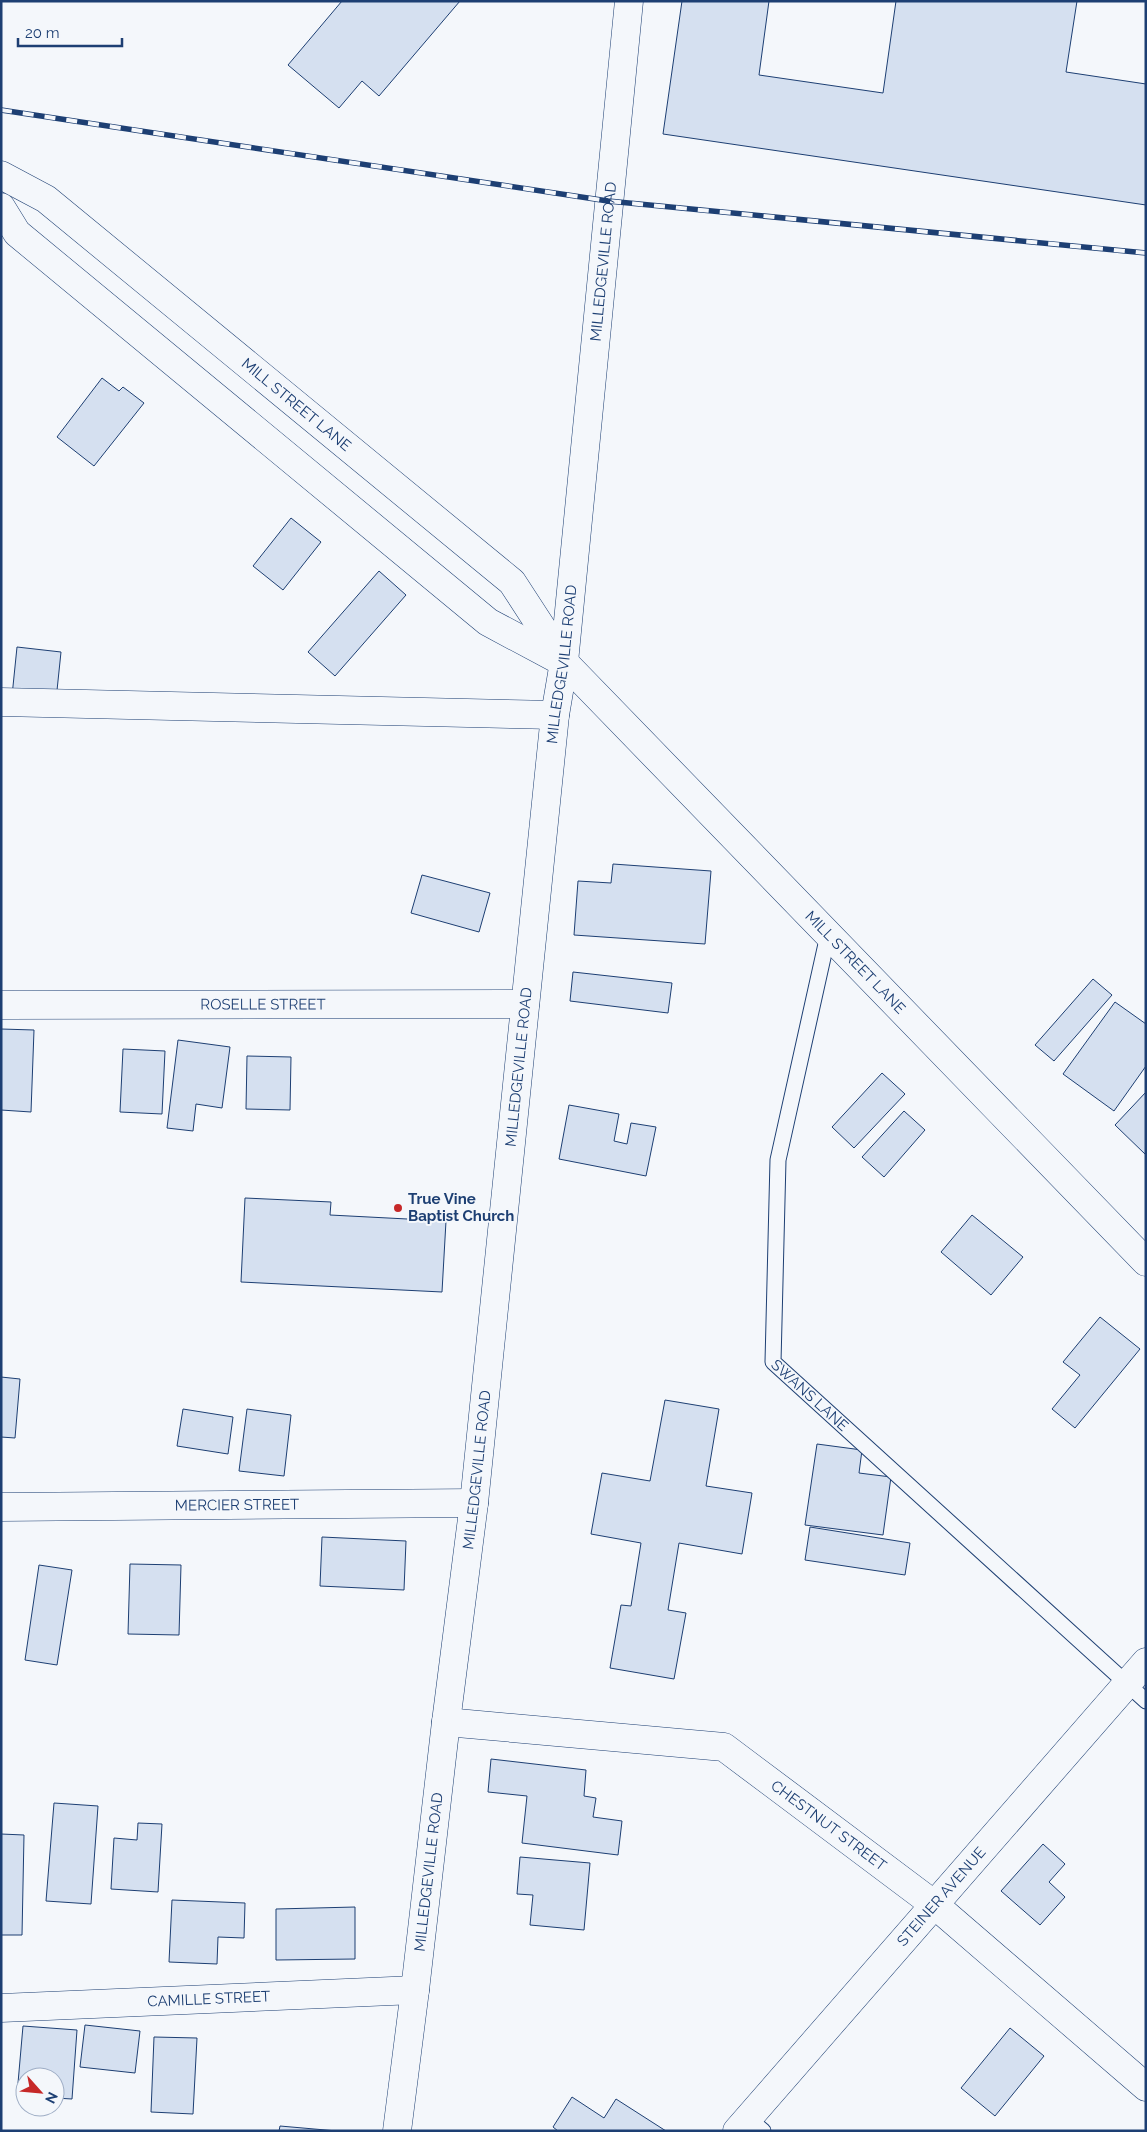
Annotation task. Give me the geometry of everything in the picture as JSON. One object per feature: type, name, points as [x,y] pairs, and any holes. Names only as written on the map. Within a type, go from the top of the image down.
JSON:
[{"type":"street","name":"MILLEDGEVILLE ROAD","points":[[396,2131],[416,1990],[446,1722],[474,1503],[525,1004],[556,715],[564,662],[629,1]]},
{"type":"street","name":"MILL STREET LANE","points":[[1,175],[46,199],[512,582],[564,662],[1146,1262]]},
{"type":"street","name":"MILL STREET LANE","points":[[1,207],[17,233],[488,622],[564,662]]},
{"type":"street","points":[[1,702],[556,715]]},
{"type":"street","name":"ROSELLE STREET","points":[[1,1005],[525,1004]]},
{"type":"street","name":"MERCIER STREET","points":[[1,1507],[474,1503]]},
{"type":"street","name":"STEINER AVENUE","points":[[749,2127],[936,1906],[1136,1693],[1146,1662]]},
{"type":"street","name":"CHESTNUT STREET","points":[[446,1722],[724,1748],[936,1906],[1146,2087]]},
{"type":"street","name":"CAMILLE STREET","points":[[1,2008],[416,1990]]},
{"type":"lane","name":"SWANS LANE","points":[[828,934],[778,1160],[772,1362],[1136,1693]]},
{"type":"building","points":[[342,1],[460,1],[379,96],[362,81],[339,108],[288,65]]},
{"type":"building","points":[[682,1],[769,1],[759,75],[883,93],[896,1],[1077,1],[1066,72],[1146,84],[1146,205],[663,134]]},
{"type":"building","points":[[102,378],[119,391],[123,387],[144,403],[94,466],[57,437]]},
{"type":"building","points":[[291,518],[321,542],[283,590],[253,566]]},
{"type":"building","points":[[379,571],[406,595],[335,676],[308,652]]},
{"type":"building","points":[[17,647],[61,652],[56,700],[12,696]]},
{"type":"building","points":[[613,864],[711,871],[705,944],[574,935],[578,881],[611,883]]},
{"type":"building","points":[[422,875],[490,893],[479,932],[411,913]]},
{"type":"building","points":[[573,972],[672,983],[668,1013],[570,1001]]},
{"type":"building","points":[[1093,979],[1112,995],[1054,1061],[1035,1045]]},
{"type":"building","points":[[1115,1002],[1146,1024],[1146,1066],[1114,1111],[1063,1074]]},
{"type":"building","points":[[1,1029],[34,1030],[31,1112],[1,1110]]},
{"type":"building","points":[[178,1040],[230,1047],[222,1108],[196,1104],[193,1131],[167,1128]]},
{"type":"building","points":[[123,1049],[165,1051],[162,1114],[120,1112]]},
{"type":"building","points":[[247,1056],[291,1057],[290,1110],[246,1109]]},
{"type":"building","points":[[882,1073],[905,1094],[854,1148],[832,1127]]},
{"type":"building","points":[[1146,1092],[1146,1155],[1115,1125]]},
{"type":"building","points":[[569,1105],[619,1114],[614,1141],[627,1144],[631,1123],[656,1127],[646,1176],[559,1159]]},
{"type":"building","points":[[904,1111],[925,1130],[884,1177],[862,1157]]},
{"type":"building","points":[[245,1198],[331,1202],[330,1215],[446,1221],[442,1292],[241,1282]]},
{"type":"building","points":[[972,1215],[1023,1257],[991,1295],[941,1252]]},
{"type":"building","points":[[1100,1317],[1140,1349],[1075,1428],[1052,1409],[1080,1375],[1063,1362]]},
{"type":"building","points":[[1,1377],[20,1379],[15,1438],[1,1437]]},
{"type":"building","points":[[665,1400],[719,1409],[706,1486],[752,1493],[742,1554],[679,1543],[668,1610],[686,1613],[674,1679],[610,1668],[621,1605],[631,1606],[641,1543],[591,1534],[602,1473],[650,1481]]},
{"type":"building","points":[[183,1409],[233,1417],[228,1454],[177,1446]]},
{"type":"building","points":[[247,1409],[291,1415],[284,1476],[239,1471]]},
{"type":"building","points":[[817,1444],[862,1450],[859,1473],[891,1477],[883,1535],[805,1525]]},
{"type":"building","points":[[810,1527],[910,1543],[905,1575],[805,1560]]},
{"type":"building","points":[[322,1537],[406,1541],[404,1590],[320,1586]]},
{"type":"building","points":[[130,1564],[181,1565],[179,1635],[128,1634]]},
{"type":"building","points":[[39,1565],[72,1570],[57,1665],[25,1660]]},
{"type":"building","points":[[491,1759],[586,1770],[584,1796],[596,1798],[593,1817],[622,1821],[618,1855],[522,1843],[527,1796],[488,1792]]},
{"type":"building","points":[[54,1803],[98,1806],[91,1904],[46,1901]]},
{"type":"building","points":[[138,1823],[162,1824],[158,1892],[111,1889],[114,1838],[137,1840]]},
{"type":"building","points":[[1,1834],[24,1835],[22,1935],[1,1935]]},
{"type":"building","points":[[1043,1844],[1065,1864],[1049,1882],[1065,1897],[1040,1925],[1001,1891]]},
{"type":"building","points":[[520,1857],[590,1863],[584,1930],[530,1925],[533,1895],[517,1894]]},
{"type":"building","points":[[172,1900],[245,1903],[244,1938],[218,1937],[217,1964],[169,1962]]},
{"type":"building","points":[[355,1907],[355,1959],[276,1960],[276,1909]]},
{"type":"building","points":[[85,2025],[140,2031],[135,2073],[80,2067]]},
{"type":"building","points":[[23,2026],[77,2030],[72,2099],[65,2099],[65,2067],[19,2067]]},
{"type":"building","points":[[1010,2028],[1044,2056],[995,2116],[961,2088]]},
{"type":"building","points":[[154,2037],[197,2038],[193,2114],[151,2112]]},
{"type":"building","points":[[572,2097],[604,2118],[616,2099],[666,2131],[558,2131],[553,2127]]},
{"type":"building","points":[[280,2126],[337,2131],[279,2131]]},
{"type":"railway","points":[[1,110],[608,201],[1146,253]]},
{"type":"place","name":"True Vine Baptist Church","points":[[398,1208]]}]
